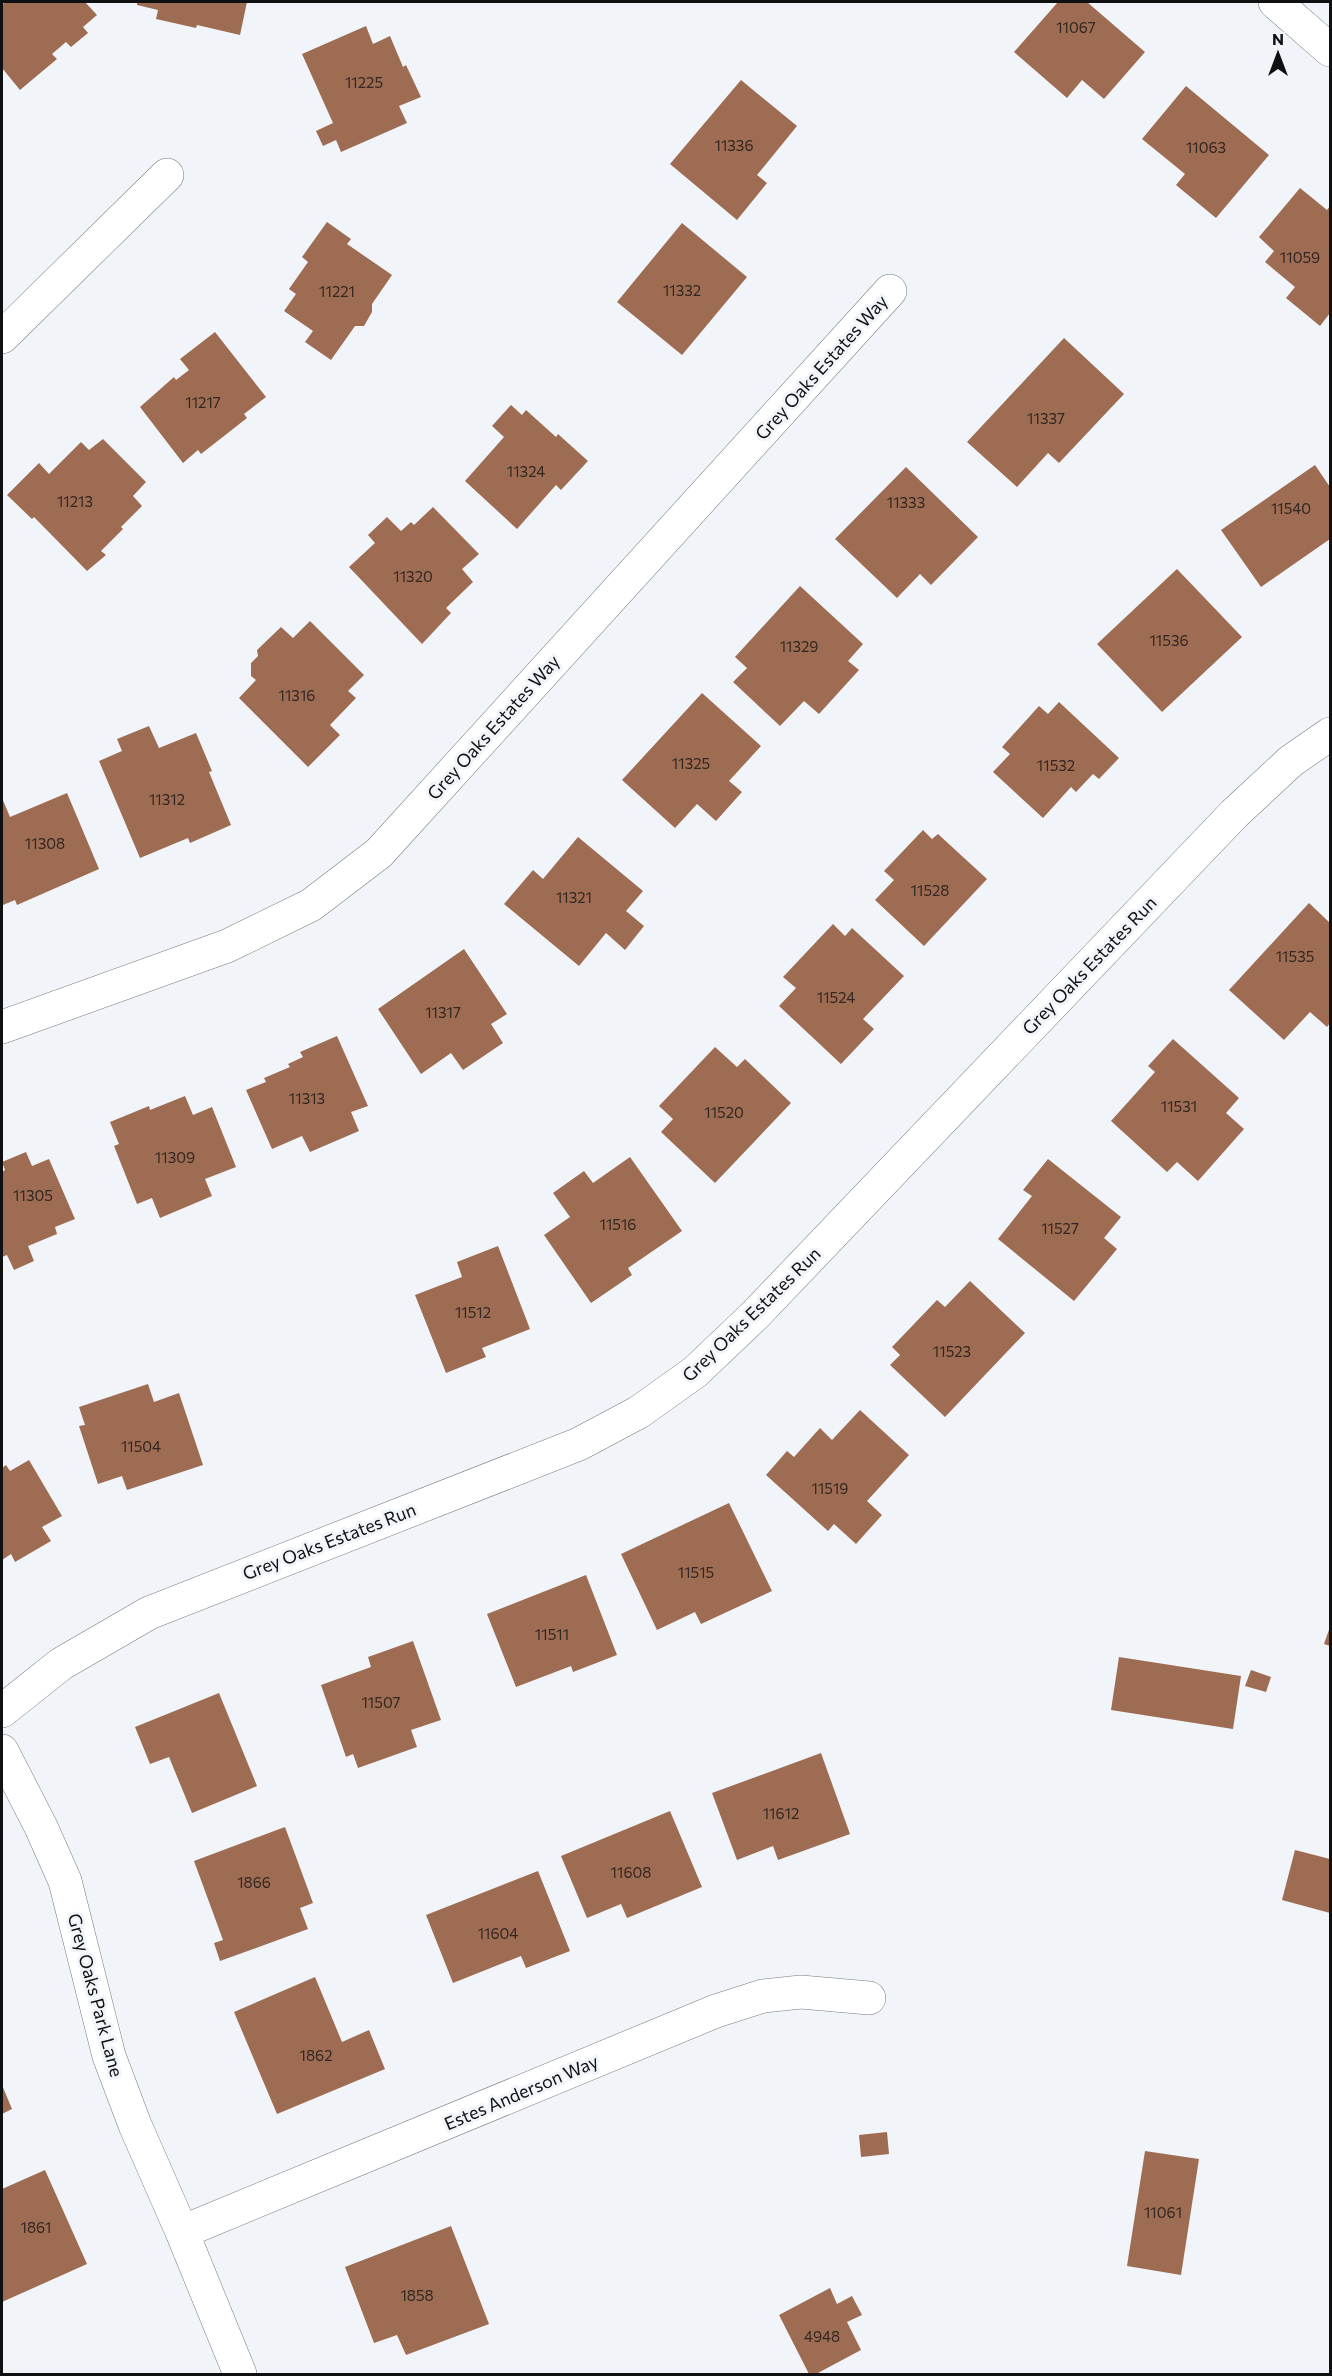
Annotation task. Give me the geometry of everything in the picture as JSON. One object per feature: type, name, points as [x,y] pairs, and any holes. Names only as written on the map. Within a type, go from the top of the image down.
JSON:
[{"type":"street","points":[[1275,2],[1330,50]]},
{"type":"street","points":[[2,337],[167,175]]},
{"type":"street","name":"Grey Oaks Estates Way","points":[[2,1027],[227,946],[311,905],[379,853],[890,291]]},
{"type":"street","name":"Grey Oaks Estates Run","points":[[2,1711],[61,1664],[149,1613],[579,1444],[639,1412],[695,1372],[755,1315],[1234,814],[1291,761],[1330,734]]},
{"type":"street","name":"Grey Oaks Park Lane","points":[[2,1751],[41,1827],[65,1881],[109,2056],[135,2126],[182,2232],[240,2374]]},
{"type":"street","name":"Estes Anderson Way","points":[[182,2232],[716,2011],[763,1996],[801,1992],[869,1998]]},
{"type":"building","points":[[5,2],[85,2],[97,15],[83,27],[88,33],[71,47],[66,42],[52,54],[57,59],[20,90],[2,68],[2,5]]},
{"type":"building","points":[[137,2],[247,2],[240,35],[156,19],[158,10],[137,5]]},
{"type":"building","points":[[1058,2],[1087,2],[1145,52],[1104,99],[1082,80],[1067,98],[1014,52]]},
{"type":"building","points":[[366,26],[373,44],[390,36],[403,67],[406,65],[421,97],[399,106],[407,123],[341,152],[336,140],[323,146],[316,131],[333,123],[302,54]]},
{"type":"building","points":[[741,80],[797,126],[757,175],[767,183],[737,220],[670,164]]},
{"type":"building","points":[[1186,86],[1269,155],[1216,218],[1176,185],[1185,174],[1142,139]]},
{"type":"building","points":[[1300,188],[1327,210],[1330,206],[1330,313],[1320,326],[1286,298],[1295,287],[1265,262],[1274,251],[1259,237]]},
{"type":"building","points":[[327,222],[351,239],[347,244],[392,275],[372,304],[372,312],[364,326],[355,326],[331,360],[305,342],[313,331],[284,311],[296,294],[289,289],[308,262],[302,257]]},
{"type":"building","points":[[682,223],[747,277],[682,355],[617,302]]},
{"type":"building","points":[[215,332],[266,397],[244,414],[247,418],[201,454],[198,450],[183,463],[140,407],[174,377],[176,380],[189,370],[180,359]]},
{"type":"building","points":[[1064,338],[1124,394],[1059,463],[1048,453],[1017,487],[967,442]]},
{"type":"building","points":[[511,405],[522,415],[526,410],[588,461],[561,490],[556,485],[517,529],[465,481],[504,437],[492,426]]},
{"type":"building","points":[[103,439],[146,482],[133,496],[142,506],[101,551],[106,555],[87,571],[34,517],[32,519],[7,495],[39,463],[49,474],[81,442],[89,450]]},
{"type":"building","points":[[1315,465],[1330,487],[1330,539],[1261,587],[1221,530]]},
{"type":"building","points":[[906,467],[978,537],[931,585],[920,574],[897,598],[835,539]]},
{"type":"building","points":[[433,507],[479,554],[462,569],[473,582],[446,608],[451,613],[422,644],[349,567],[375,543],[368,535],[387,517],[401,531],[411,522],[414,525]]},
{"type":"building","points":[[1177,569],[1242,637],[1162,712],[1097,644]]},
{"type":"building","points":[[800,586],[863,644],[848,661],[859,670],[819,714],[804,701],[780,726],[733,682],[747,668],[735,657]]},
{"type":"building","points":[[310,621],[364,675],[348,691],[356,698],[330,725],[340,735],[308,767],[239,698],[256,680],[251,676],[251,663],[258,656],[257,650],[281,627],[293,638]]},
{"type":"building","points":[[702,693],[761,746],[729,781],[742,792],[716,821],[697,804],[675,828],[622,780]]},
{"type":"building","points":[[1059,702],[1119,758],[1099,779],[1093,774],[1076,792],[1071,787],[1043,818],[993,772],[1010,754],[1002,747],[1039,706],[1048,714]]},
{"type":"building","points":[[149,726],[159,748],[196,733],[231,825],[190,843],[188,838],[140,858],[99,761],[122,751],[117,739]]},
{"type":"building","points":[[67,793],[99,869],[17,905],[15,900],[3,905],[2,798],[10,817]]},
{"type":"building","points":[[923,830],[932,839],[938,834],[987,879],[924,946],[875,900],[894,880],[884,871]]},
{"type":"building","points":[[578,837],[643,891],[626,911],[644,926],[625,950],[606,933],[579,966],[504,904],[533,870],[543,879]]},
{"type":"building","points":[[1309,903],[1330,923],[1330,1023],[1327,1027],[1310,1012],[1284,1040],[1229,990]]},
{"type":"building","points":[[833,924],[845,936],[852,928],[904,976],[863,1019],[874,1029],[841,1064],[779,1006],[796,988],[783,977]]},
{"type":"building","points":[[464,949],[507,1014],[491,1024],[503,1043],[463,1070],[451,1053],[421,1074],[378,1009]]},
{"type":"building","points":[[337,1036],[368,1106],[351,1112],[359,1131],[310,1152],[302,1136],[272,1149],[246,1090],[266,1082],[264,1078],[290,1067],[288,1064],[303,1057],[300,1052]]},
{"type":"building","points":[[1173,1039],[1239,1098],[1226,1113],[1244,1129],[1198,1181],[1177,1162],[1167,1172],[1111,1121],[1155,1072],[1148,1066]]},
{"type":"building","points":[[715,1047],[737,1067],[745,1059],[791,1103],[715,1183],[661,1132],[673,1119],[659,1106]]},
{"type":"building","points":[[185,1096],[193,1115],[212,1107],[236,1167],[205,1179],[212,1196],[160,1218],[152,1198],[137,1204],[114,1146],[119,1144],[110,1122],[149,1106],[150,1110]]},
{"type":"building","points":[[26,1152],[32,1166],[49,1159],[75,1219],[55,1227],[57,1234],[28,1246],[34,1261],[14,1270],[7,1255],[2,1257],[2,1172],[5,1170],[2,1162]]},
{"type":"building","points":[[630,1157],[682,1231],[628,1268],[632,1275],[591,1303],[544,1235],[570,1217],[553,1193],[584,1171],[593,1183]]},
{"type":"building","points":[[1048,1159],[1121,1217],[1104,1238],[1117,1249],[1074,1301],[998,1239],[1032,1196],[1023,1190]]},
{"type":"building","points":[[498,1246],[530,1329],[482,1348],[486,1357],[446,1373],[415,1295],[462,1277],[457,1262]]},
{"type":"building","points":[[970,1281],[1025,1333],[945,1417],[890,1365],[900,1355],[892,1347],[937,1300],[945,1307]]},
{"type":"building","points":[[148,1384],[154,1402],[179,1393],[203,1465],[127,1490],[122,1476],[98,1484],[79,1426],[85,1425],[79,1407]]},
{"type":"building","points":[[860,1410],[909,1455],[867,1501],[882,1515],[856,1544],[834,1524],[828,1531],[766,1475],[787,1451],[794,1457],[820,1428],[832,1440]]},
{"type":"building","points":[[29,1460],[62,1516],[42,1527],[51,1541],[15,1562],[11,1554],[2,1560],[2,1468],[6,1465],[10,1471]]},
{"type":"building","points":[[729,1503],[772,1591],[701,1624],[695,1612],[657,1630],[621,1554]]},
{"type":"building","points":[[586,1575],[617,1655],[573,1672],[571,1666],[516,1687],[487,1614]]},
{"type":"building","points":[[1330,1627],[1330,1646],[1324,1644]]},
{"type":"building","points":[[413,1641],[441,1720],[411,1730],[417,1747],[358,1768],[353,1754],[346,1757],[321,1685],[371,1667],[368,1657]]},
{"type":"building","points":[[1119,1657],[1241,1676],[1233,1729],[1111,1710]]},
{"type":"building","points":[[1251,1670],[1271,1677],[1266,1692],[1245,1686]]},
{"type":"building","points":[[219,1693],[257,1786],[192,1813],[169,1757],[150,1764],[135,1727]]},
{"type":"building","points":[[821,1753],[850,1834],[778,1860],[773,1846],[737,1860],[712,1793]]},
{"type":"building","points":[[670,1811],[702,1887],[627,1918],[621,1904],[587,1918],[561,1856]]},
{"type":"building","points":[[285,1827],[313,1903],[300,1908],[308,1929],[220,1961],[214,1943],[223,1940],[194,1861]]},
{"type":"building","points":[[1295,1850],[1330,1859],[1330,1913],[1282,1900]]},
{"type":"building","points":[[538,1871],[570,1951],[526,1968],[521,1956],[453,1983],[426,1915]]},
{"type":"building","points":[[315,1977],[342,2042],[369,2030],[385,2069],[277,2114],[234,2012]]},
{"type":"building","points":[[2,2085],[12,2109],[2,2114]]},
{"type":"building","points":[[887,2132],[889,2154],[861,2157],[859,2135]]},
{"type":"building","points":[[1145,2151],[1199,2159],[1181,2275],[1127,2266]]},
{"type":"building","points":[[45,2170],[87,2264],[2,2302],[2,2189]]},
{"type":"building","points":[[451,2226],[489,2324],[406,2355],[397,2335],[374,2343],[345,2267]]},
{"type":"building","points":[[830,2288],[837,2304],[852,2296],[862,2315],[847,2322],[861,2350],[816,2374],[809,2374],[779,2315]]}]
